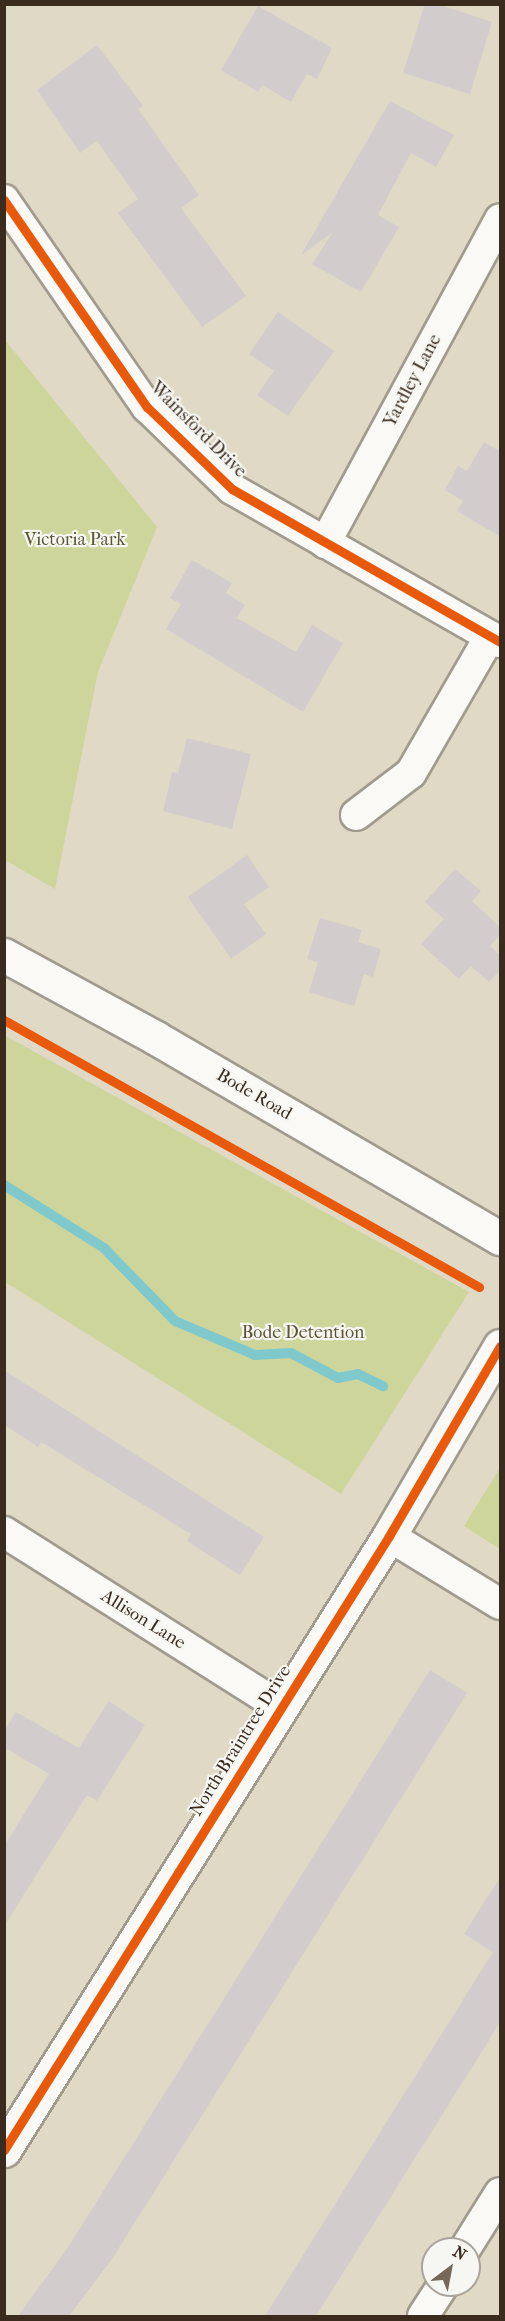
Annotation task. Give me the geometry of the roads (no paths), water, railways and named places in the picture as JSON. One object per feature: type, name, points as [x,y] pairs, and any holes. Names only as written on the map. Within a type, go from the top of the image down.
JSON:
[{"type":"street","name":"Wainsford Drive","points":[[4,200],[147,407],[232,489],[495,639],[411,773],[356,815]]},
{"type":"street","name":"Yardley Lane","points":[[325,543],[501,219]]},
{"type":"street","name":"Bode Road","points":[[4,955],[156,1038],[501,1238]]},
{"type":"street","name":"North Braintree Drive","points":[[4,2150],[389,1536],[501,1346]]},
{"type":"street","name":"Allison Lane","points":[[4,1532],[281,1707]]},
{"type":"street","points":[[389,1536],[501,1604]]},
{"type":"street","points":[[473,2237],[501,2193]]},
{"type":"street","points":[[423,2316],[435,2297]]},
{"type":"waterway","points":[[4,1185],[104,1248],[175,1321],[255,1355],[291,1353],[338,1378],[358,1374],[383,1386]]},
{"type":"park label","name":"Victoria Park","points":[[75,540]]},
{"type":"park label","name":"Bode Detention","points":[[303,1333]]}]
